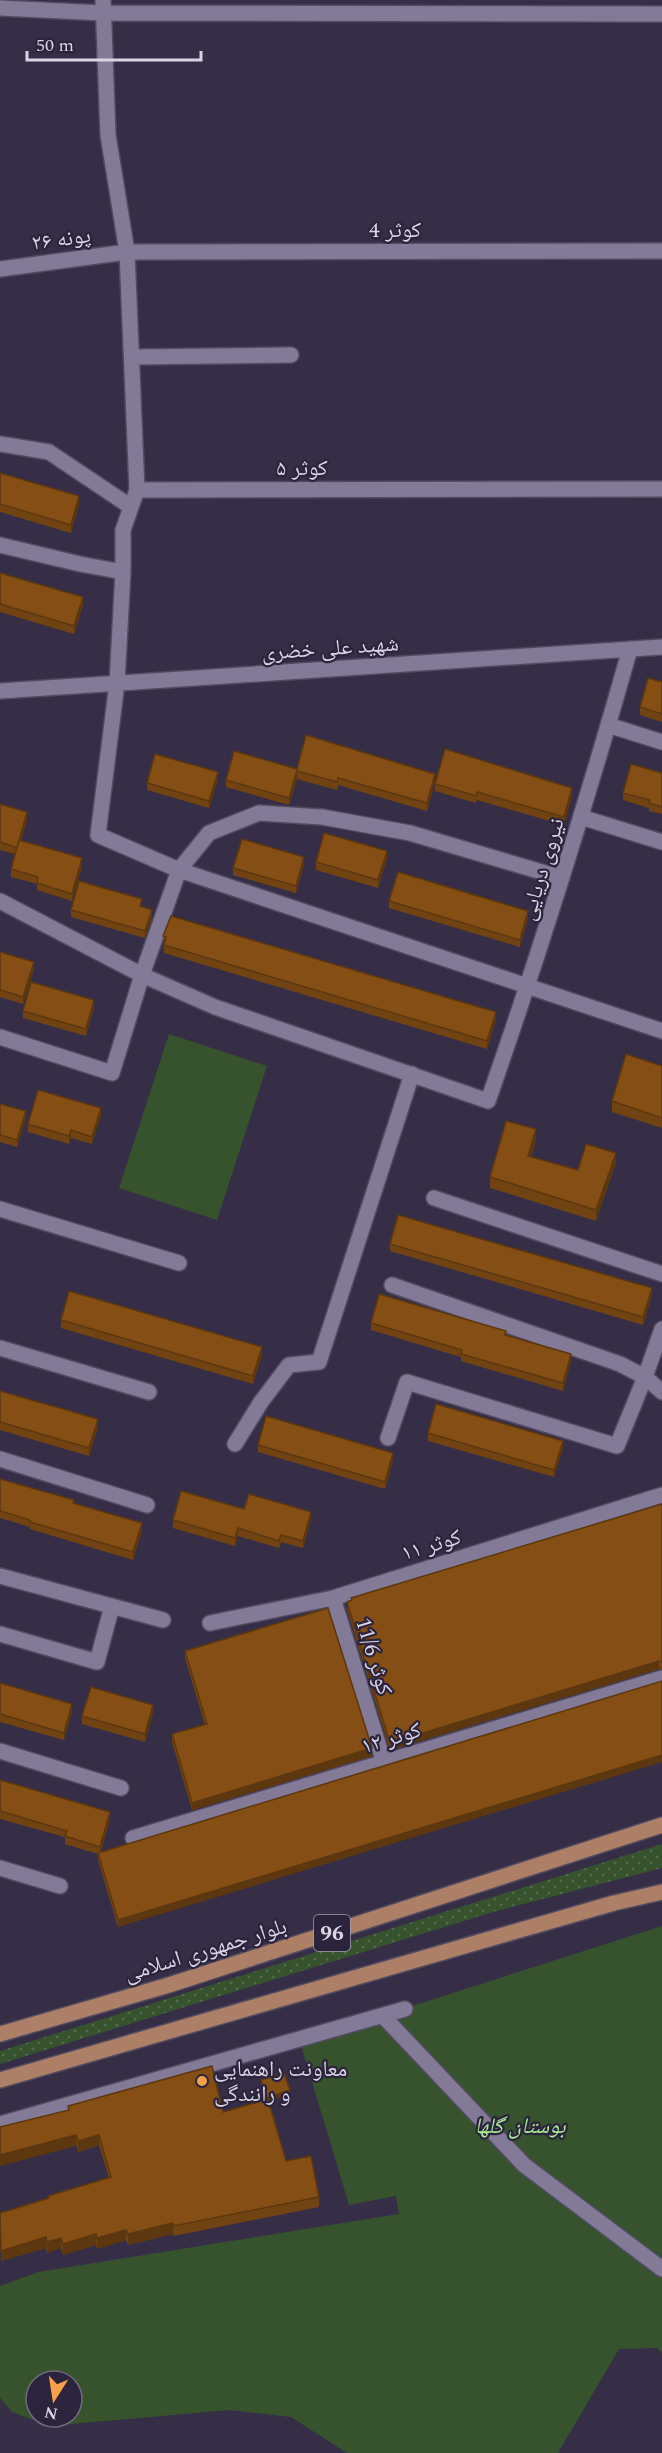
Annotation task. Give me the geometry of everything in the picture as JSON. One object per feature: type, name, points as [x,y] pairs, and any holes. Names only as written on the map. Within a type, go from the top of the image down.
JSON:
[{"type":"main road","name":"بلوار جمهوری اسلامی","points":[[0,2034],[169,1985],[662,1825]]},
{"type":"main road","name":"96","points":[[0,2080],[614,1903],[662,1892]]},
{"type":"street","points":[[0,8],[103,6],[662,14]]},
{"type":"street","points":[[103,6],[108,135],[127,252],[137,490],[123,530],[117,683],[98,835],[179,870],[662,1031]]},
{"type":"street","name":"کوثر 4","points":[[127,252],[662,251]]},
{"type":"street","name":"پونه ۲۶","points":[[0,269],[127,252]]},
{"type":"street","points":[[132,357],[291,355]]},
{"type":"street","points":[[0,444],[49,452],[132,507]]},
{"type":"street","name":"کوثر ۵","points":[[137,490],[662,489]]},
{"type":"street","points":[[0,545],[123,572]]},
{"type":"street","name":"شهید علی خضری","points":[[0,691],[662,647]]},
{"type":"street","name":"نیروی دریایی","points":[[412,1074],[488,1101],[562,878],[630,649]]},
{"type":"street","points":[[609,725],[662,742]]},
{"type":"street","points":[[0,1037],[112,1073],[142,975],[179,870],[209,833],[259,813],[322,817],[410,832],[562,878]]},
{"type":"street","points":[[581,817],[662,842]]},
{"type":"street","points":[[0,901],[142,975],[214,1007],[412,1074],[319,1362],[289,1365],[261,1402],[235,1444]]},
{"type":"street","points":[[434,1198],[662,1274]]},
{"type":"street","points":[[0,1209],[179,1263]]},
{"type":"street","points":[[392,1285],[620,1364],[645,1377],[662,1392]]},
{"type":"street","points":[[388,1438],[407,1382],[617,1446],[662,1329]]},
{"type":"street","points":[[0,1348],[148,1392]]},
{"type":"street","points":[[0,1459],[147,1505]]},
{"type":"street","name":"کوثر ۱۱","points":[[210,1623],[333,1598],[662,1496]]},
{"type":"street","points":[[0,1576],[163,1620]]},
{"type":"street","name":"کوثر 11/6","points":[[333,1598],[384,1763]]},
{"type":"street","points":[[0,1634],[97,1662],[112,1606]]},
{"type":"street","name":"کوثر ۱۲","points":[[133,1838],[662,1678]]},
{"type":"street","points":[[0,1751],[121,1788]]},
{"type":"street","points":[[0,1868],[60,1886]]},
{"type":"street","points":[[0,2124],[405,2008]]},
{"type":"street","points":[[383,2016],[524,2165],[662,2269]]},
{"type":"green space","points":[[169,1034],[267,1066],[217,1220],[119,1188]]},
{"type":"green space","points":[[662,1844],[662,1868],[493,1912],[0,2064],[0,2051]]},
{"type":"green space","name":"بوستان گلها","points":[[662,1926],[662,2353],[657,2348],[619,2349],[558,2453],[347,2453],[291,2417],[229,2410],[84,2423],[84,2369],[24,2369],[24,2416],[12,2412],[0,2398],[0,2286],[38,2272],[399,2214],[396,2196],[349,2205],[300,2042]]},
{"type":"building","points":[[0,473],[79,496],[71,525],[0,504]]},
{"type":"building","points":[[0,573],[83,597],[74,626],[0,604]]},
{"type":"building","points":[[648,678],[662,682],[662,714],[640,707]]},
{"type":"building","points":[[306,735],[435,774],[427,803],[338,778],[337,782],[297,771],[289,798],[226,780],[234,751],[297,769]]},
{"type":"building","points":[[445,749],[572,788],[564,817],[477,792],[476,796],[435,784]]},
{"type":"building","points":[[155,754],[218,772],[209,801],[147,783]]},
{"type":"building","points":[[631,764],[662,773],[662,807],[649,803],[650,800],[623,793]]},
{"type":"building","points":[[0,804],[27,812],[17,848],[0,842]]},
{"type":"building","points":[[324,833],[387,851],[378,880],[316,862]]},
{"type":"building","points":[[242,839],[304,857],[296,886],[233,868]]},
{"type":"building","points":[[19,840],[82,858],[72,894],[37,883],[38,877],[11,869]]},
{"type":"building","points":[[398,872],[528,911],[520,940],[389,901]]},
{"type":"building","points":[[79,881],[142,899],[140,906],[152,910],[145,931],[71,910]]},
{"type":"building","points":[[171,916],[496,1012],[487,1041],[164,945],[166,937],[163,936]]},
{"type":"building","points":[[0,952],[34,962],[23,997],[0,990]]},
{"type":"building","points":[[31,982],[94,1000],[86,1029],[23,1011]]},
{"type":"building","points":[[626,1054],[662,1066],[662,1118],[612,1101]]},
{"type":"building","points":[[38,1090],[101,1108],[92,1137],[71,1130],[69,1136],[28,1124]]},
{"type":"building","points":[[0,1104],[26,1111],[17,1140],[0,1135]]},
{"type":"building","points":[[506,1121],[536,1129],[528,1156],[578,1170],[586,1144],[616,1153],[596,1210],[490,1177]]},
{"type":"building","points":[[398,1215],[652,1288],[643,1317],[390,1244]]},
{"type":"building","points":[[69,1291],[262,1347],[253,1376],[61,1320]]},
{"type":"building","points":[[379,1294],[506,1331],[505,1335],[571,1354],[563,1383],[461,1354],[462,1350],[371,1323]]},
{"type":"building","points":[[0,1391],[98,1419],[89,1448],[0,1422]]},
{"type":"building","points":[[436,1404],[563,1441],[554,1470],[428,1433]]},
{"type":"building","points":[[266,1416],[393,1453],[385,1482],[258,1445]]},
{"type":"building","points":[[0,1479],[74,1500],[73,1503],[142,1523],[133,1552],[0,1511]]},
{"type":"building","points":[[181,1491],[244,1509],[249,1494],[311,1512],[303,1541],[281,1535],[279,1541],[238,1528],[235,1538],[173,1520]]},
{"type":"building","points":[[662,1504],[662,1662],[659,1661],[390,1743],[347,1602],[352,1600],[351,1598]]},
{"type":"building","points":[[328,1608],[372,1748],[192,1803],[172,1734],[207,1724],[185,1651]]},
{"type":"building","points":[[662,1681],[662,1755],[118,1920],[98,1853]]},
{"type":"building","points":[[0,1683],[72,1704],[64,1733],[0,1714]]},
{"type":"building","points":[[91,1687],[153,1705],[145,1734],[82,1716]]},
{"type":"building","points":[[0,1780],[110,1812],[100,1847],[65,1836],[67,1831],[0,1811]]},
{"type":"building","points":[[212,2066],[223,2112],[268,2099],[286,2161],[311,2156],[319,2197],[174,2226],[173,2223],[128,2234],[126,2230],[97,2238],[96,2234],[63,2244],[61,2238],[47,2242],[46,2237],[1,2251],[0,2213],[111,2177],[99,2135],[78,2141],[76,2135],[0,2155],[0,2127],[69,2110],[68,2106]]},
{"type":"building","points":[[284,2073],[290,2090],[267,2098],[261,2080]]},
{"type":"place","name":"معاونت راهنمایی و رانندگی","points":[[202,2081]]}]
